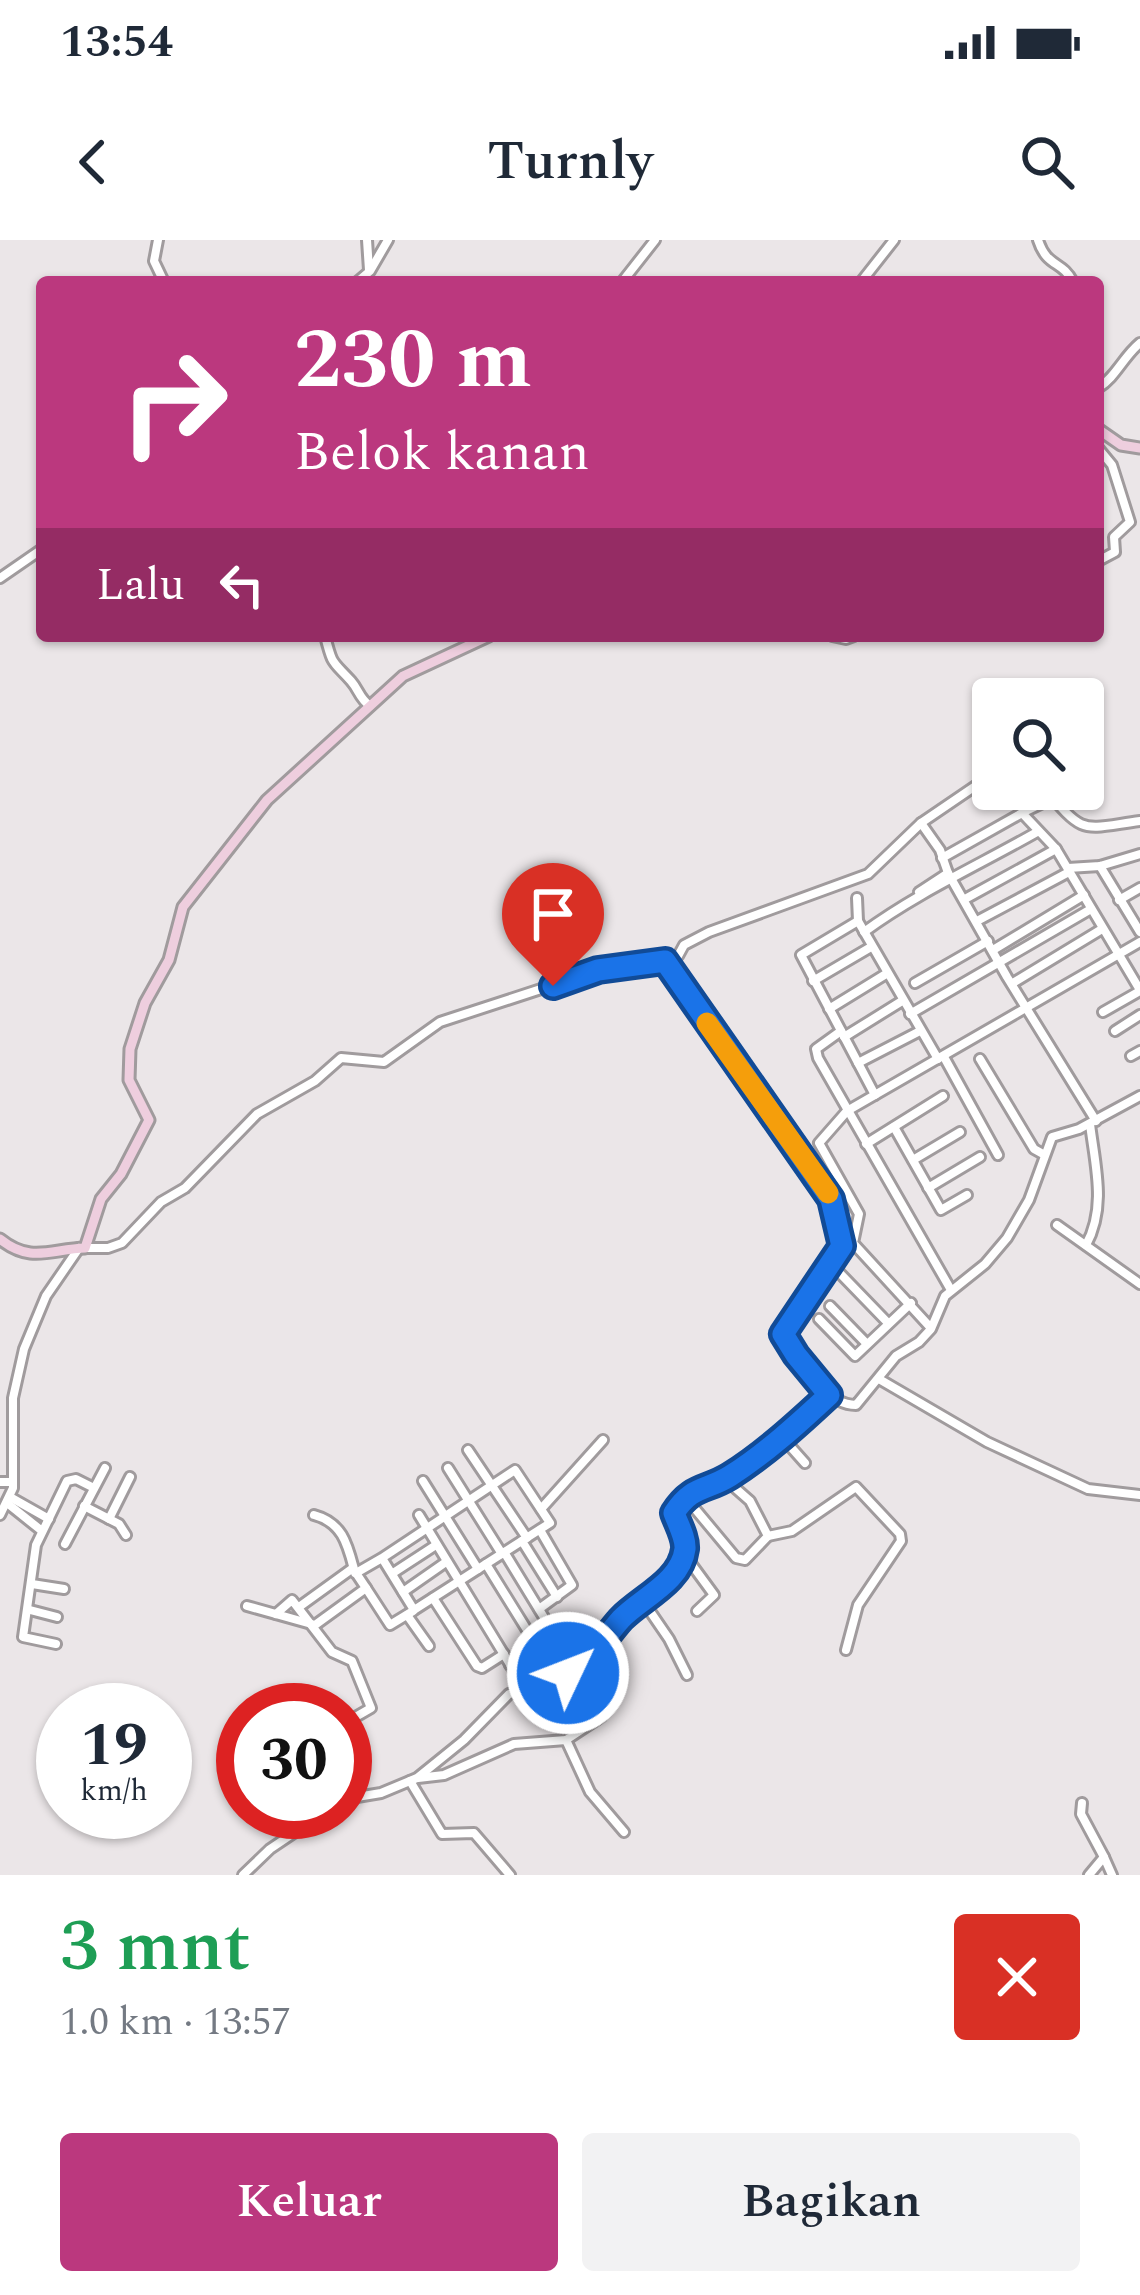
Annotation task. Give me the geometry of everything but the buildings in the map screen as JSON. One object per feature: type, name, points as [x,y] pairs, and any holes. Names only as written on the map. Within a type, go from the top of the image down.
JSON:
[{"type":"street","points":[[158,240],[154,260],[161,276]]},
{"type":"street","points":[[367,240],[370,271]]},
{"type":"street","points":[[364,276],[388,240]]},
{"type":"street","points":[[626,276],[655,240]]},
{"type":"street","points":[[866,276],[894,240]]},
{"type":"street","points":[[1038,240],[1045,259],[1069,276]]},
{"type":"street","points":[[1104,384],[1120,360],[1140,343]]},
{"type":"street","points":[[1104,439],[1140,448]]},
{"type":"street","points":[[1104,447],[1130,522],[1114,537],[1114,552],[1104,558]]},
{"type":"street","points":[[0,578],[36,553]]},
{"type":"street","points":[[327,642],[336,670],[370,706]]},
{"type":"street","points":[[0,1515],[14,1482],[13,1398],[24,1349],[46,1296],[82,1248],[100,1199],[121,1174],[149,1120],[129,1080],[130,1049],[145,1003],[169,960],[179,914],[267,800],[404,676],[476,642]]},
{"type":"street","points":[[0,1239],[40,1256],[122,1243],[161,1202],[185,1188],[257,1114],[315,1081],[340,1058],[384,1062],[440,1022],[598,970],[678,956],[684,945],[709,932],[868,874],[921,823],[972,788]]},
{"type":"street","points":[[942,858],[1028,810]]},
{"type":"street","points":[[1062,810],[1090,829],[1140,821]]},
{"type":"street","points":[[1022,813],[1056,849],[1140,990],[1103,1012]]},
{"type":"street","points":[[921,823],[1093,1122],[1098,1211],[1097,1225],[1086,1245]]},
{"type":"street","points":[[864,932],[904,903],[1037,832]]},
{"type":"street","points":[[965,899],[1056,849]]},
{"type":"street","points":[[977,921],[1068,870],[1140,854]]},
{"type":"street","points":[[1100,866],[1138,927]]},
{"type":"street","points":[[1119,900],[1140,888]]},
{"type":"street","points":[[915,983],[1084,896]]},
{"type":"street","points":[[857,898],[858,921],[886,974],[998,1155]]},
{"type":"street","points":[[910,1014],[1091,909]]},
{"type":"street","points":[[858,921],[802,952],[875,1095]]},
{"type":"street","points":[[1013,983],[1102,929]]},
{"type":"street","points":[[931,1329],[853,1243],[859,1214],[819,1143],[848,1111],[1140,942]]},
{"type":"street","points":[[813,981],[872,946]]},
{"type":"street","points":[[665,961],[831,1199],[842,1246],[783,1334],[829,1395],[841,1403],[856,1405],[896,1357],[931,1329],[951,1290],[992,1257],[1020,1220],[1052,1137],[1093,1122],[1140,1096]]},
{"type":"street","points":[[829,1009],[886,974]]},
{"type":"street","points":[[902,1001],[815,1051],[951,1290]]},
{"type":"street","points":[[1115,1031],[1140,1015]]},
{"type":"street","points":[[857,1064],[920,1030]]},
{"type":"street","points":[[980,1059],[1034,1149],[1043,1154]]},
{"type":"street","points":[[866,1144],[943,1096]]},
{"type":"street","points":[[894,1126],[941,1210],[967,1195]]},
{"type":"street","points":[[913,1160],[960,1132]]},
{"type":"street","points":[[928,1188],[980,1157]]},
{"type":"street","points":[[1057,1225],[1140,1284]]},
{"type":"street","points":[[830,1263],[888,1323]]},
{"type":"street","points":[[819,1319],[855,1356],[911,1303]]},
{"type":"street","points":[[830,1306],[867,1344]]},
{"type":"street","points":[[879,1379],[987,1442],[1095,1492],[1140,1495]]},
{"type":"street","points":[[413,1780],[471,1733],[501,1700],[576,1669],[602,1646],[618,1622],[669,1579],[684,1554],[674,1513],[686,1498],[702,1486],[725,1479],[829,1395]]},
{"type":"street","points":[[781,1436],[805,1463]]},
{"type":"street","points":[[541,1509],[603,1440]]},
{"type":"street","points":[[468,1450],[557,1597]]},
{"type":"street","points":[[65,1544],[105,1468]]},
{"type":"street","points":[[372,1795],[444,1774],[514,1744],[566,1740],[603,1714],[448,1468]]},
{"type":"street","points":[[299,1607],[354,1571],[382,1558],[515,1470],[550,1523],[390,1625],[354,1571],[346,1538],[327,1518],[314,1515]]},
{"type":"street","points":[[109,1519],[130,1478]]},
{"type":"street","points":[[56,1644],[23,1637],[36,1545],[67,1481],[76,1479],[94,1488]]},
{"type":"street","points":[[725,1479],[745,1494],[768,1536]]},
{"type":"street","points":[[423,1481],[540,1651]]},
{"type":"street","points":[[0,1482],[14,1482]]},
{"type":"street","points":[[686,1498],[739,1560],[745,1560],[768,1536],[792,1531],[858,1487],[901,1536],[858,1605],[845,1650]]},
{"type":"street","points":[[9,1500],[49,1519]]},
{"type":"street","points":[[9,1500],[42,1531]]},
{"type":"street","points":[[84,1506],[119,1524],[126,1535]]},
{"type":"street","points":[[419,1515],[525,1689]]},
{"type":"street","points":[[539,1530],[572,1584],[539,1609]]},
{"type":"street","points":[[393,1573],[436,1545]]},
{"type":"street","points":[[684,1554],[714,1595],[698,1611]]},
{"type":"street","points":[[382,1558],[429,1646]]},
{"type":"street","points":[[403,1592],[447,1562]]},
{"type":"street","points":[[32,1585],[64,1589]]},
{"type":"street","points":[[248,1606],[315,1625],[366,1588]]},
{"type":"street","points":[[434,1598],[477,1666],[482,1668],[504,1654]]},
{"type":"street","points":[[275,1615],[292,1600],[332,1652],[352,1661],[361,1683]]},
{"type":"street","points":[[643,1601],[670,1639],[687,1675]]},
{"type":"street","points":[[29,1610],[57,1616]]},
{"type":"street","points":[[510,1665],[559,1642]]},
{"type":"street","points":[[566,1740],[590,1792],[624,1832]]},
{"type":"street","points":[[413,1780],[442,1834],[475,1833],[510,1875]]},
{"type":"street","points":[[1082,1803],[1081,1814],[1112,1875]]},
{"type":"street","points":[[243,1875],[285,1839]]},
{"type":"street","points":[[1089,1875],[1103,1857]]},
{"type":"slow traffic","points":[[707,1023],[828,1193]]},
{"type":"route","points":[[553,986],[598,970],[665,961],[831,1199],[842,1246],[783,1334],[829,1395],[729,1477],[709,1482],[686,1498],[674,1513],[685,1547],[678,1567],[618,1622],[588,1661],[568,1673]]}]
